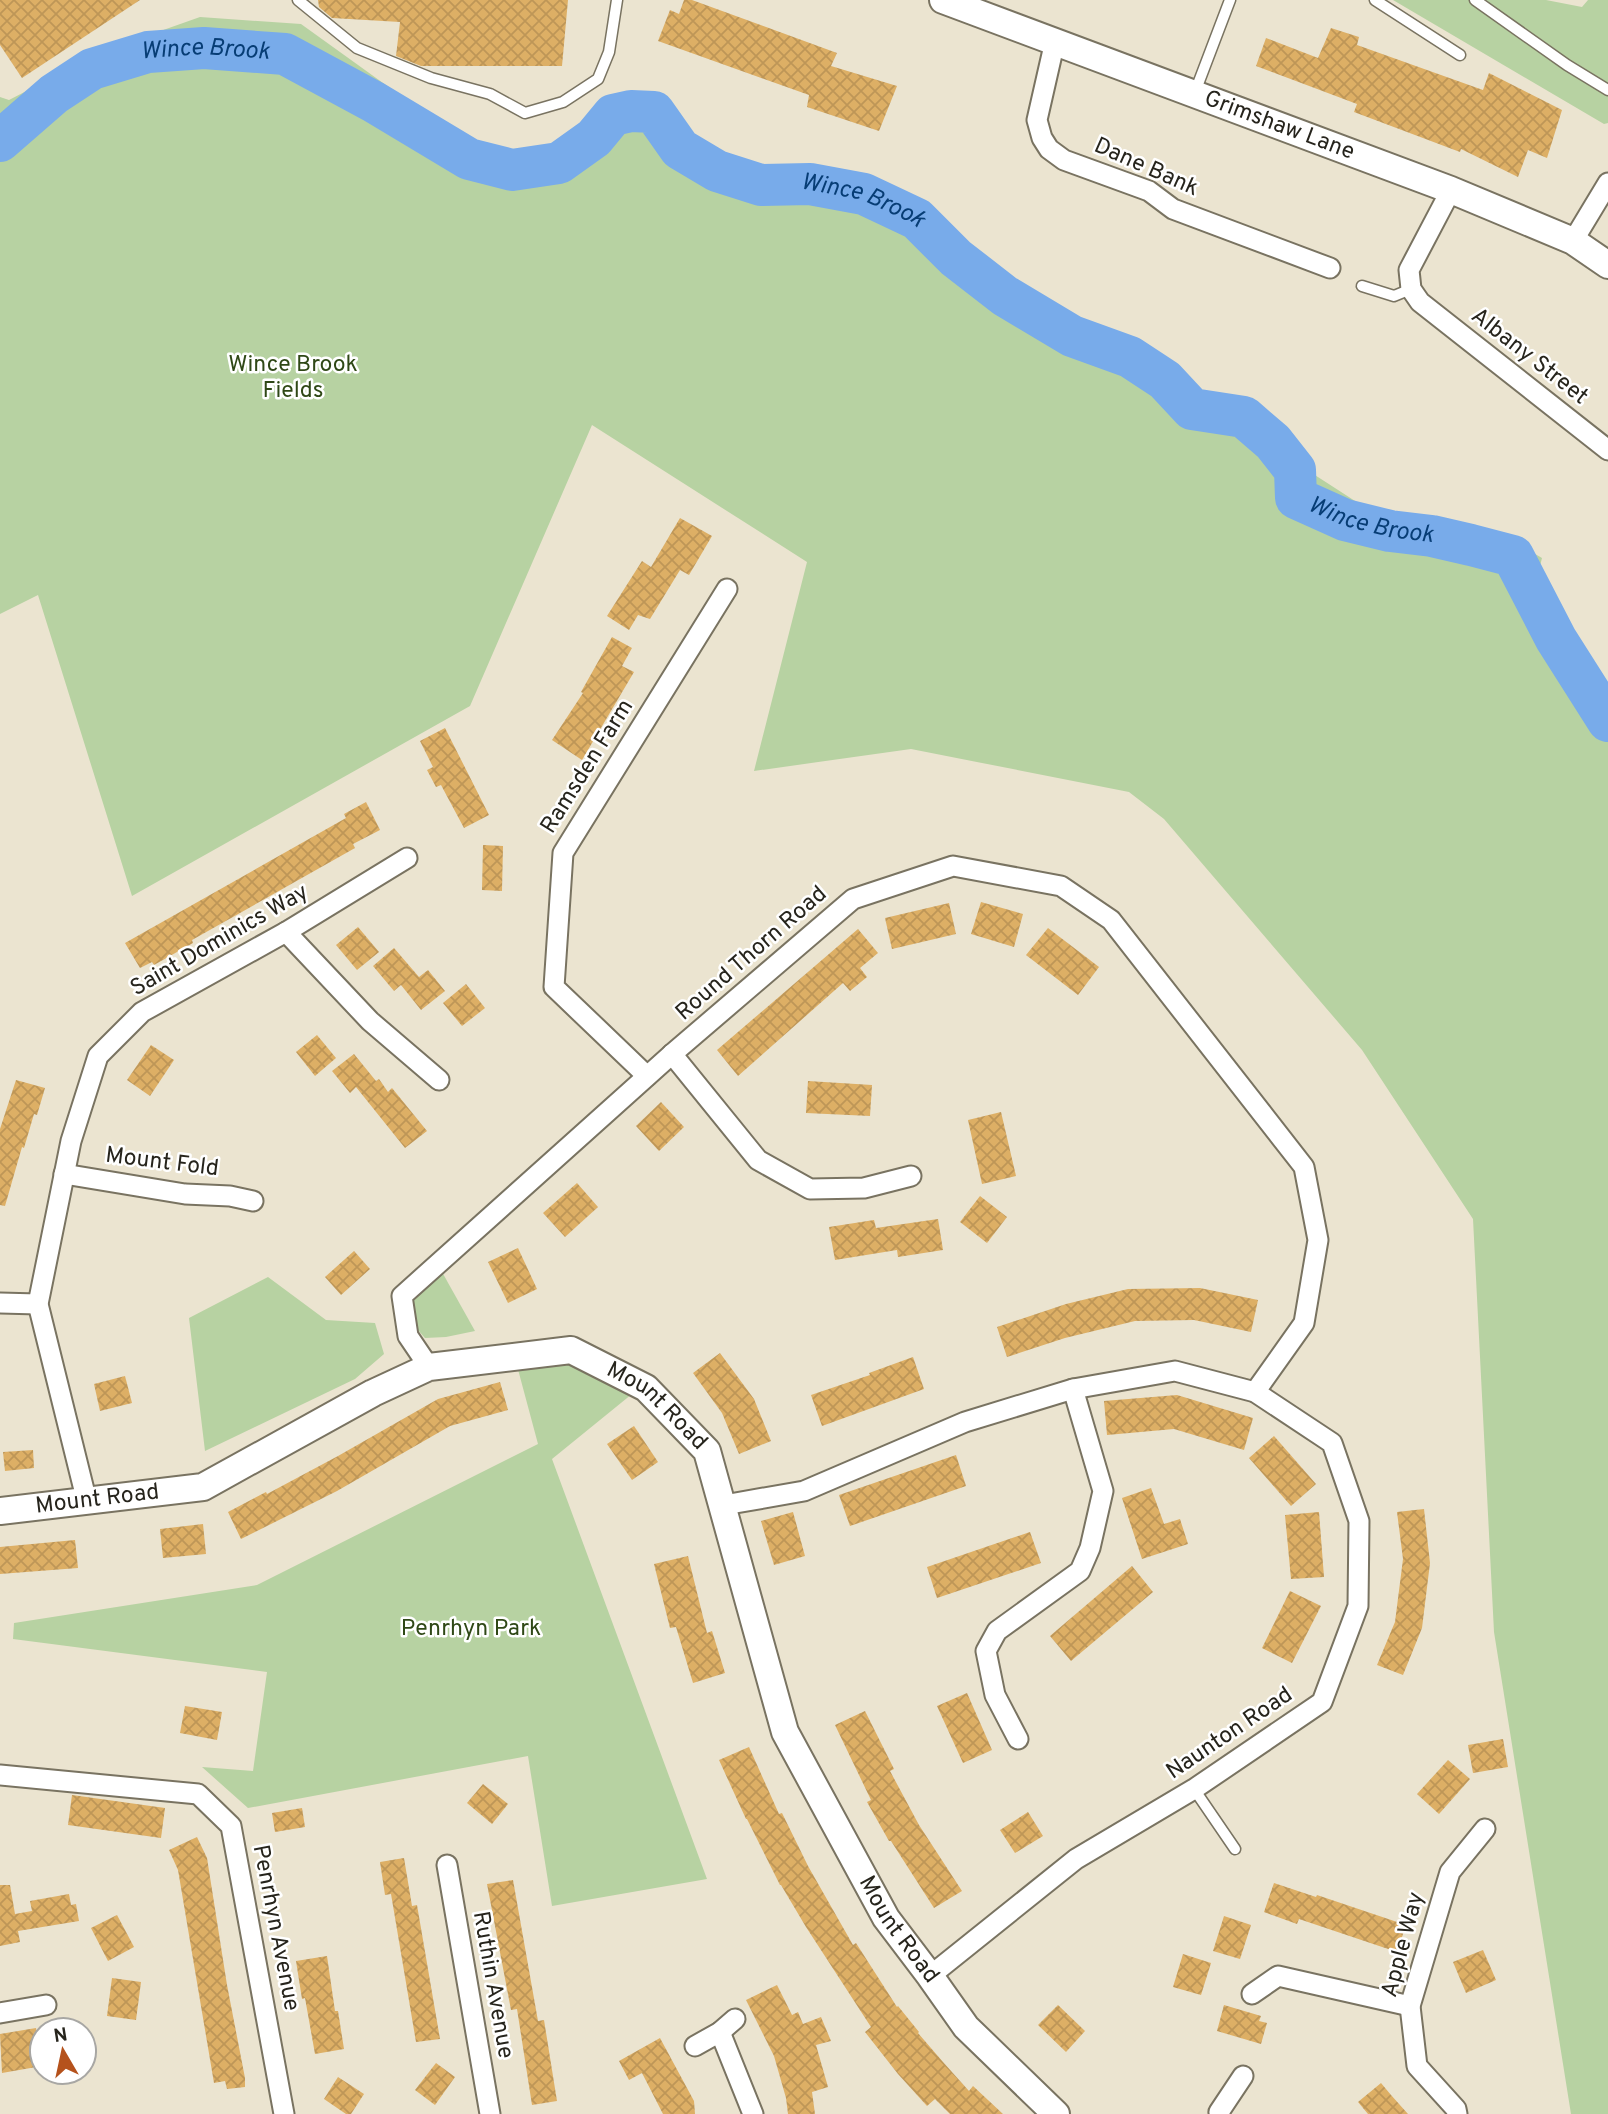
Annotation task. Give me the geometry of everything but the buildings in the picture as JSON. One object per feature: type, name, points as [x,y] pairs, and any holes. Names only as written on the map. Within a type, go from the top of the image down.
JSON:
[{"type":"street","name":"Grimshaw Lane","points":[[943,0],[1451,190],[1573,241],[1608,265]]},
{"type":"street","name":"Dane Bank","points":[[1055,41],[1037,120],[1042,138],[1049,149],[1064,160],[1149,191],[1173,209],[1295,263],[1330,268]]},
{"type":"street","points":[[1573,241],[1608,183]]},
{"type":"street","points":[[1416,296],[1409,270],[1451,190]]},
{"type":"street","name":"Albany Street","points":[[1416,296],[1608,450]]},
{"type":"street","name":"Ramsden Farm","points":[[647,1076],[554,987],[562,853],[727,589]]},
{"type":"street","name":"Saint Dominics Way","points":[[87,1502],[38,1304],[71,1141],[98,1056],[142,1012],[286,932],[407,858]]},
{"type":"street","name":"Round Thorn Road","points":[[429,1367],[408,1336],[402,1296],[647,1076],[853,899],[953,866],[1060,886],[1111,920],[1304,1167],[1318,1240],[1304,1323],[1255,1392]]},
{"type":"street","points":[[286,932],[370,1021],[439,1080]]},
{"type":"street","points":[[672,1054],[758,1160],[810,1189],[864,1188],[911,1176]]},
{"type":"street","name":"Mount Fold","points":[[64,1174],[185,1194],[230,1196],[253,1201]]},
{"type":"street","points":[[0,1303],[38,1304]]},
{"type":"street","name":"Mount Road","points":[[0,1511],[203,1487],[373,1393],[429,1367],[570,1350],[646,1388],[707,1451],[785,1732],[886,1918],[966,2027],[1056,2114]]},
{"type":"street","name":"Naunton Road","points":[[724,1505],[804,1491],[965,1422],[1073,1389],[1175,1371],[1255,1392],[1332,1443],[1359,1521],[1358,1606],[1322,1702],[1194,1789],[1076,1859],[930,1976]]},
{"type":"street","points":[[1018,1740],[995,1695],[986,1651],[997,1631],[1080,1571],[1090,1548],[1103,1491],[1073,1389]]},
{"type":"street","name":"Penrhyn Avenue","points":[[0,1775],[198,1794],[231,1826],[285,2114]]},
{"type":"street","name":"Apple Way","points":[[1457,2114],[1456,2109],[1417,2066],[1410,2006],[1450,1872],[1485,1829]]},
{"type":"street","name":"Ruthin Avenue","points":[[446,1865],[490,2114]]},
{"type":"street","points":[[1252,1994],[1278,1976],[1410,2006]]},
{"type":"street","points":[[0,2013],[46,2005]]},
{"type":"street","points":[[695,2046],[728,2026],[754,2114]]},
{"type":"street","points":[[1220,2114],[1243,2076]]},
{"type":"lane","points":[[298,0],[357,48],[431,78],[489,94],[525,113],[564,102],[598,79],[609,52],[617,0]]},
{"type":"lane","points":[[1195,93],[1230,0]]},
{"type":"lane","points":[[1375,0],[1460,55]]},
{"type":"lane","points":[[1475,0],[1567,65],[1608,90]]},
{"type":"lane","points":[[1362,286],[1394,296],[1416,296]]},
{"type":"lane","points":[[1194,1789],[1235,1849]]},
{"type":"green space","points":[[1393,0],[1546,0],[1582,7],[1588,0],[1608,0],[1608,123],[1604,124]]},
{"type":"green space","name":"Wince Brook Fields","points":[[200,17],[301,24],[454,134],[521,161],[585,133],[624,99],[670,107],[703,153],[765,173],[842,174],[904,202],[999,278],[1076,330],[1132,351],[1177,381],[1195,404],[1249,412],[1281,438],[1304,468],[1369,510],[1518,544],[1542,558],[1537,578],[1608,698],[1608,2114],[1571,2114],[1494,1632],[1473,1219],[1362,1050],[1164,819],[1129,792],[911,749],[754,771],[807,562],[592,425],[470,706],[132,896],[38,595],[0,614],[0,97],[9,100],[104,51]]},
{"type":"green space","points":[[442,1272],[475,1331],[425,1338],[411,1322],[413,1301]]},
{"type":"green space","points":[[268,1277],[326,1320],[375,1323],[384,1354],[355,1379],[205,1451],[189,1318]]},
{"type":"green space","name":"Penrhyn Park","points":[[568,1356],[632,1394],[552,1459],[707,1879],[552,1906],[528,1756],[248,1808],[202,1767],[253,1771],[267,1672],[13,1639],[14,1623],[257,1585],[538,1444],[516,1362]]},
{"type":"waterway","name":"Wince Brook","points":[[0,141],[54,94],[92,69],[148,52],[204,48],[285,54],[374,102],[469,159],[512,170],[559,163],[594,138],[613,115],[631,111],[654,112],[680,149],[717,171],[761,185],[810,184],[864,194],[917,219],[956,258],[1005,296],[1072,336],[1130,357],[1165,380],[1192,409],[1244,417],[1273,442],[1295,470],[1296,498],[1345,520],[1390,531],[1432,536],[1513,556],[1556,639],[1608,721]]}]
